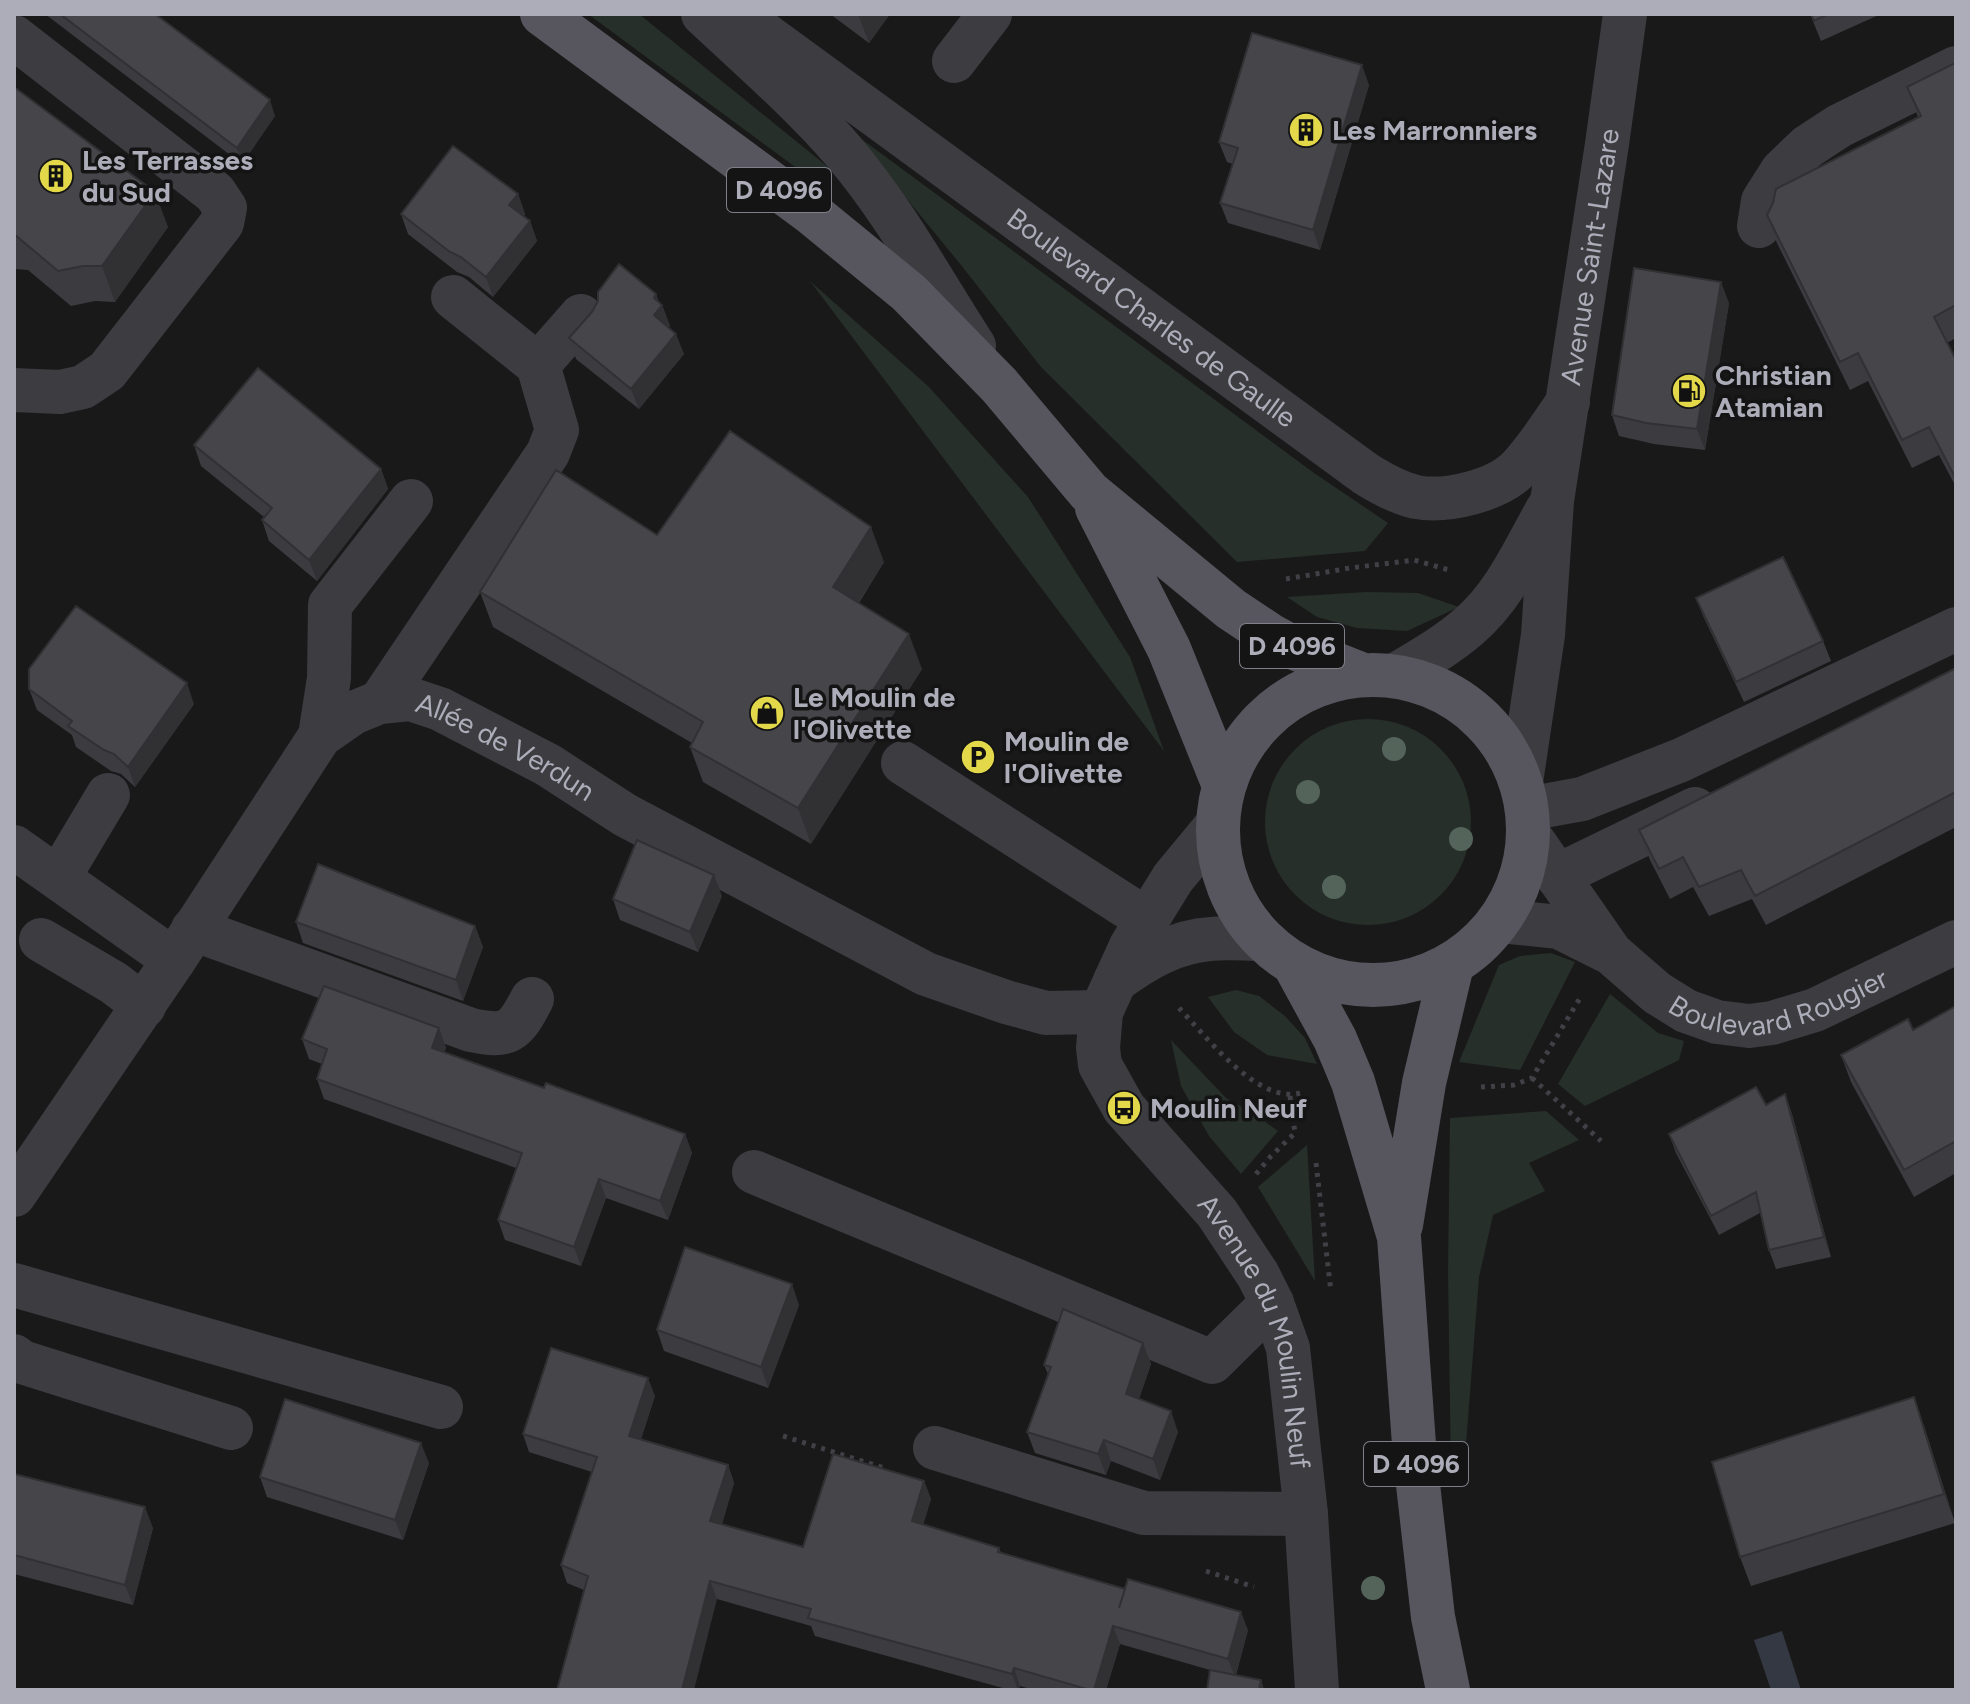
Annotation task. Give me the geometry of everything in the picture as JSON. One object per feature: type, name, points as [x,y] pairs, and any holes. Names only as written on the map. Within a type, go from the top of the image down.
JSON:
[{"type":"main road","name":"D 4096","points":[[542,14],[810,212],[909,293],[999,385],[1089,492],[1231,609],[1292,647],[1377,674]]},
{"type":"main road","name":"D 4096","points":[[1089,492],[1169,649],[1223,783]]},
{"type":"main road","points":[[1377,674],[1438,688],[1474,711],[1503,744],[1526,809],[1521,880],[1500,921],[1478,945],[1452,965],[1414,981],[1373,986],[1332,980],[1277,952],[1236,905],[1221,866],[1216,826],[1223,783],[1243,742],[1274,709],[1313,685],[1377,674]]},
{"type":"main road","name":"D 4096","points":[[1277,952],[1335,1039],[1353,1082],[1399,1237],[1415,1458],[1433,1617],[1448,1690]]},
{"type":"main road","name":"D 4096","points":[[1399,1237],[1424,1083],[1452,965]]},
{"type":"street","points":[[703,14],[802,107],[845,153],[889,214],[999,385]]},
{"type":"street","name":"Boulevard Charles de Gaulle","points":[[737,14],[1340,456],[1389,488],[1419,497],[1454,497],[1499,484],[1520,468],[1568,402]]},
{"type":"street","points":[[954,61],[990,14]]},
{"type":"street","name":"Avenue Saint-Lazare","points":[[1526,809],[1552,501],[1625,14]]},
{"type":"street","points":[[14,37],[215,193],[225,208],[222,223],[107,371],[83,387],[60,392],[14,390]]},
{"type":"street","points":[[1759,226],[1763,201],[1782,171],[1807,147],[1839,126],[1956,68]]},
{"type":"street","points":[[380,702],[548,453],[557,430],[538,365],[453,297]]},
{"type":"street","points":[[538,365],[581,316]]},
{"type":"street","points":[[320,736],[329,678],[330,605],[411,501]]},
{"type":"street","points":[[1377,674],[1449,642],[1471,626],[1496,599],[1552,501]]},
{"type":"street","points":[[1526,809],[1582,799],[1681,760],[1956,629]]},
{"type":"street","name":"Allée de Verdun","points":[[14,1195],[144,1006],[320,736],[353,713],[380,702],[410,699],[440,709],[548,765],[625,815],[926,974],[1046,1013],[1108,996]]},
{"type":"street","points":[[903,763],[1146,919]]},
{"type":"street","points":[[1557,876],[1730,791]]},
{"type":"street","points":[[59,877],[108,795]]},
{"type":"street","name":"Boulevard Rougier","points":[[1526,809],[1557,876],[1611,953],[1657,993],[1686,1011],[1717,1022],[1749,1026],[1772,1023],[1815,1010],[1956,942]]},
{"type":"street","points":[[1108,996],[1146,919],[1173,878],[1216,826]]},
{"type":"street","points":[[14,847],[59,877],[184,944],[471,1030],[507,1033],[522,1019],[532,999]]},
{"type":"street","name":"Boulevard Rougier","points":[[1500,921],[1559,927],[1611,953]]},
{"type":"street","points":[[1108,996],[1143,961],[1181,944],[1211,939],[1277,952]]},
{"type":"street","points":[[41,940],[114,983],[144,1006]]},
{"type":"street","name":"Avenue du Moulin Neuf","points":[[1108,996],[1098,1048],[1100,1065],[1124,1108],[1217,1213],[1258,1275],[1288,1348],[1306,1514],[1317,1690]]},
{"type":"street","points":[[754,1172],[1212,1362],[1272,1303]]},
{"type":"street","points":[[14,1285],[441,1407]]},
{"type":"street","points":[[14,1356],[22,1362],[231,1428]]},
{"type":"street","points":[[935,1448],[1144,1513],[1306,1514]]},
{"type":"path","points":[[1280,580],[1414,560],[1457,573]]},
{"type":"path","points":[[1532,1078],[1601,1141]]},
{"type":"shaded area","points":[[588,14],[639,14],[828,167],[817,183]]},
{"type":"shaded area","points":[[852,132],[1314,473],[1388,523],[1365,551],[1237,562],[1041,367]]},
{"type":"shaded area","points":[[810,281],[929,387],[1028,497],[1130,657],[1164,751]]},
{"type":"shaded area","points":[[1366,592],[1418,593],[1459,607],[1407,631],[1357,628],[1317,617],[1287,597]]},
{"type":"shaded area","points":[[1368,719],[1407,727],[1441,749],[1463,783],[1471,822],[1463,861],[1441,895],[1407,917],[1368,925],[1329,917],[1295,895],[1273,861],[1265,822],[1273,783],[1295,749],[1329,727]]},
{"type":"shaded area","points":[[1551,953],[1575,962],[1520,1070],[1459,1062],[1499,965],[1520,956]]},
{"type":"shaded area","points":[[1236,990],[1259,996],[1285,1016],[1305,1038],[1317,1064],[1267,1055],[1234,1032],[1208,997]]},
{"type":"shaded area","points":[[1610,994],[1658,1033],[1684,1041],[1679,1060],[1585,1106],[1558,1084]]},
{"type":"shaded area","points":[[1171,1040],[1226,1098],[1278,1131],[1241,1174],[1209,1136],[1181,1086]]},
{"type":"shaded area","points":[[1546,1111],[1579,1140],[1529,1163],[1545,1191],[1493,1215],[1479,1277],[1464,1470],[1451,1473],[1448,1273],[1450,1118]]},
{"type":"shaded area","points":[[1307,1145],[1315,1281],[1258,1187]]},
{"type":"shaded area","points":[[1782,1631],[1801,1690],[1771,1690],[1754,1640]]},
{"type":"building","points":[[60,14],[155,14],[270,100],[237,148]]},
{"type":"building","points":[[1811,14],[1828,14],[1814,21]]},
{"type":"building","name":"Les Marronniers","points":[[1252,33],[1362,65],[1313,230],[1220,203],[1238,148],[1219,142]]},
{"type":"building","points":[[1955,63],[1956,305],[1934,317],[1956,360],[1956,479],[1929,427],[1902,440],[1858,353],[1840,362],[1767,215],[1776,189],[1921,116],[1907,87]]},
{"type":"building","name":"Les Terrasses du Sud","points":[[14,87],[155,192],[102,266],[58,271],[14,234]]},
{"type":"building","points":[[453,146],[518,194],[509,205],[530,221],[486,277],[401,214]]},
{"type":"building","points":[[619,264],[656,294],[654,298],[662,305],[654,315],[676,334],[631,389],[569,338],[592,312],[598,301],[598,292]]},
{"type":"building","points":[[1634,268],[1721,282],[1697,429],[1612,415]]},
{"type":"building","points":[[258,368],[381,469],[309,560],[262,520],[272,508],[194,445]]},
{"type":"building","name":"Le Moulin de l'Olivette","points":[[730,431],[871,527],[833,587],[909,634],[798,808],[690,747],[703,722],[480,592],[556,470],[657,535]]},
{"type":"building","points":[[1783,557],[1823,641],[1736,682],[1696,598]]},
{"type":"building","points":[[76,606],[187,683],[128,767],[114,754],[68,726],[72,721],[29,689],[29,669]]},
{"type":"building","points":[[1956,668],[1956,792],[1755,896],[1741,870],[1699,887],[1683,857],[1659,869],[1639,830]]},
{"type":"building","points":[[637,840],[714,875],[690,932],[613,899]]},
{"type":"building","points":[[318,864],[475,926],[456,980],[296,922]]},
{"type":"building","points":[[324,986],[439,1028],[432,1048],[544,1088],[546,1083],[685,1134],[660,1201],[599,1179],[574,1247],[498,1220],[522,1153],[317,1079],[327,1049],[302,1039]]},
{"type":"building","points":[[1956,1006],[1956,1141],[1904,1170],[1841,1055],[1908,1019],[1913,1030]]},
{"type":"building","points":[[1756,1087],[1766,1105],[1785,1094],[1824,1237],[1769,1250],[1756,1192],[1711,1216],[1669,1134]]},
{"type":"building","points":[[685,1247],[792,1284],[761,1367],[657,1330]]},
{"type":"building","points":[[1063,1309],[1143,1343],[1126,1394],[1171,1411],[1153,1459],[1104,1440],[1098,1454],[1027,1432],[1051,1367],[1044,1365]]},
{"type":"building","points":[[551,1348],[648,1378],[629,1436],[728,1465],[710,1521],[803,1547],[833,1454],[924,1481],[912,1521],[999,1548],[998,1552],[1125,1589],[1128,1579],[1241,1612],[1228,1659],[1113,1626],[1094,1690],[1090,1690],[1014,1668],[1012,1674],[808,1618],[811,1609],[710,1581],[682,1690],[557,1690],[588,1576],[561,1565],[597,1457],[523,1434]]},
{"type":"building","points":[[1914,1397],[1944,1494],[1740,1557],[1712,1462]]},
{"type":"building","points":[[285,1399],[421,1443],[395,1520],[260,1477]]},
{"type":"building","points":[[14,1474],[145,1507],[125,1585],[14,1555]]},
{"type":"building","points":[[1210,1670],[1261,1680],[1259,1690],[1207,1690]]},
{"type":"place","name":"Les Marronniers","points":[[1306,130]]},
{"type":"place","name":"Les Terrasses du Sud","points":[[56,176]]},
{"type":"place","name":"Christian Atamian","points":[[1689,391]]},
{"type":"place","name":"Le Moulin de l'Olivette","points":[[767,713]]},
{"type":"place","name":"Moulin de l'Olivette","points":[[978,757]]},
{"type":"place","name":"Moulin Neuf","points":[[1124,1108]]}]
